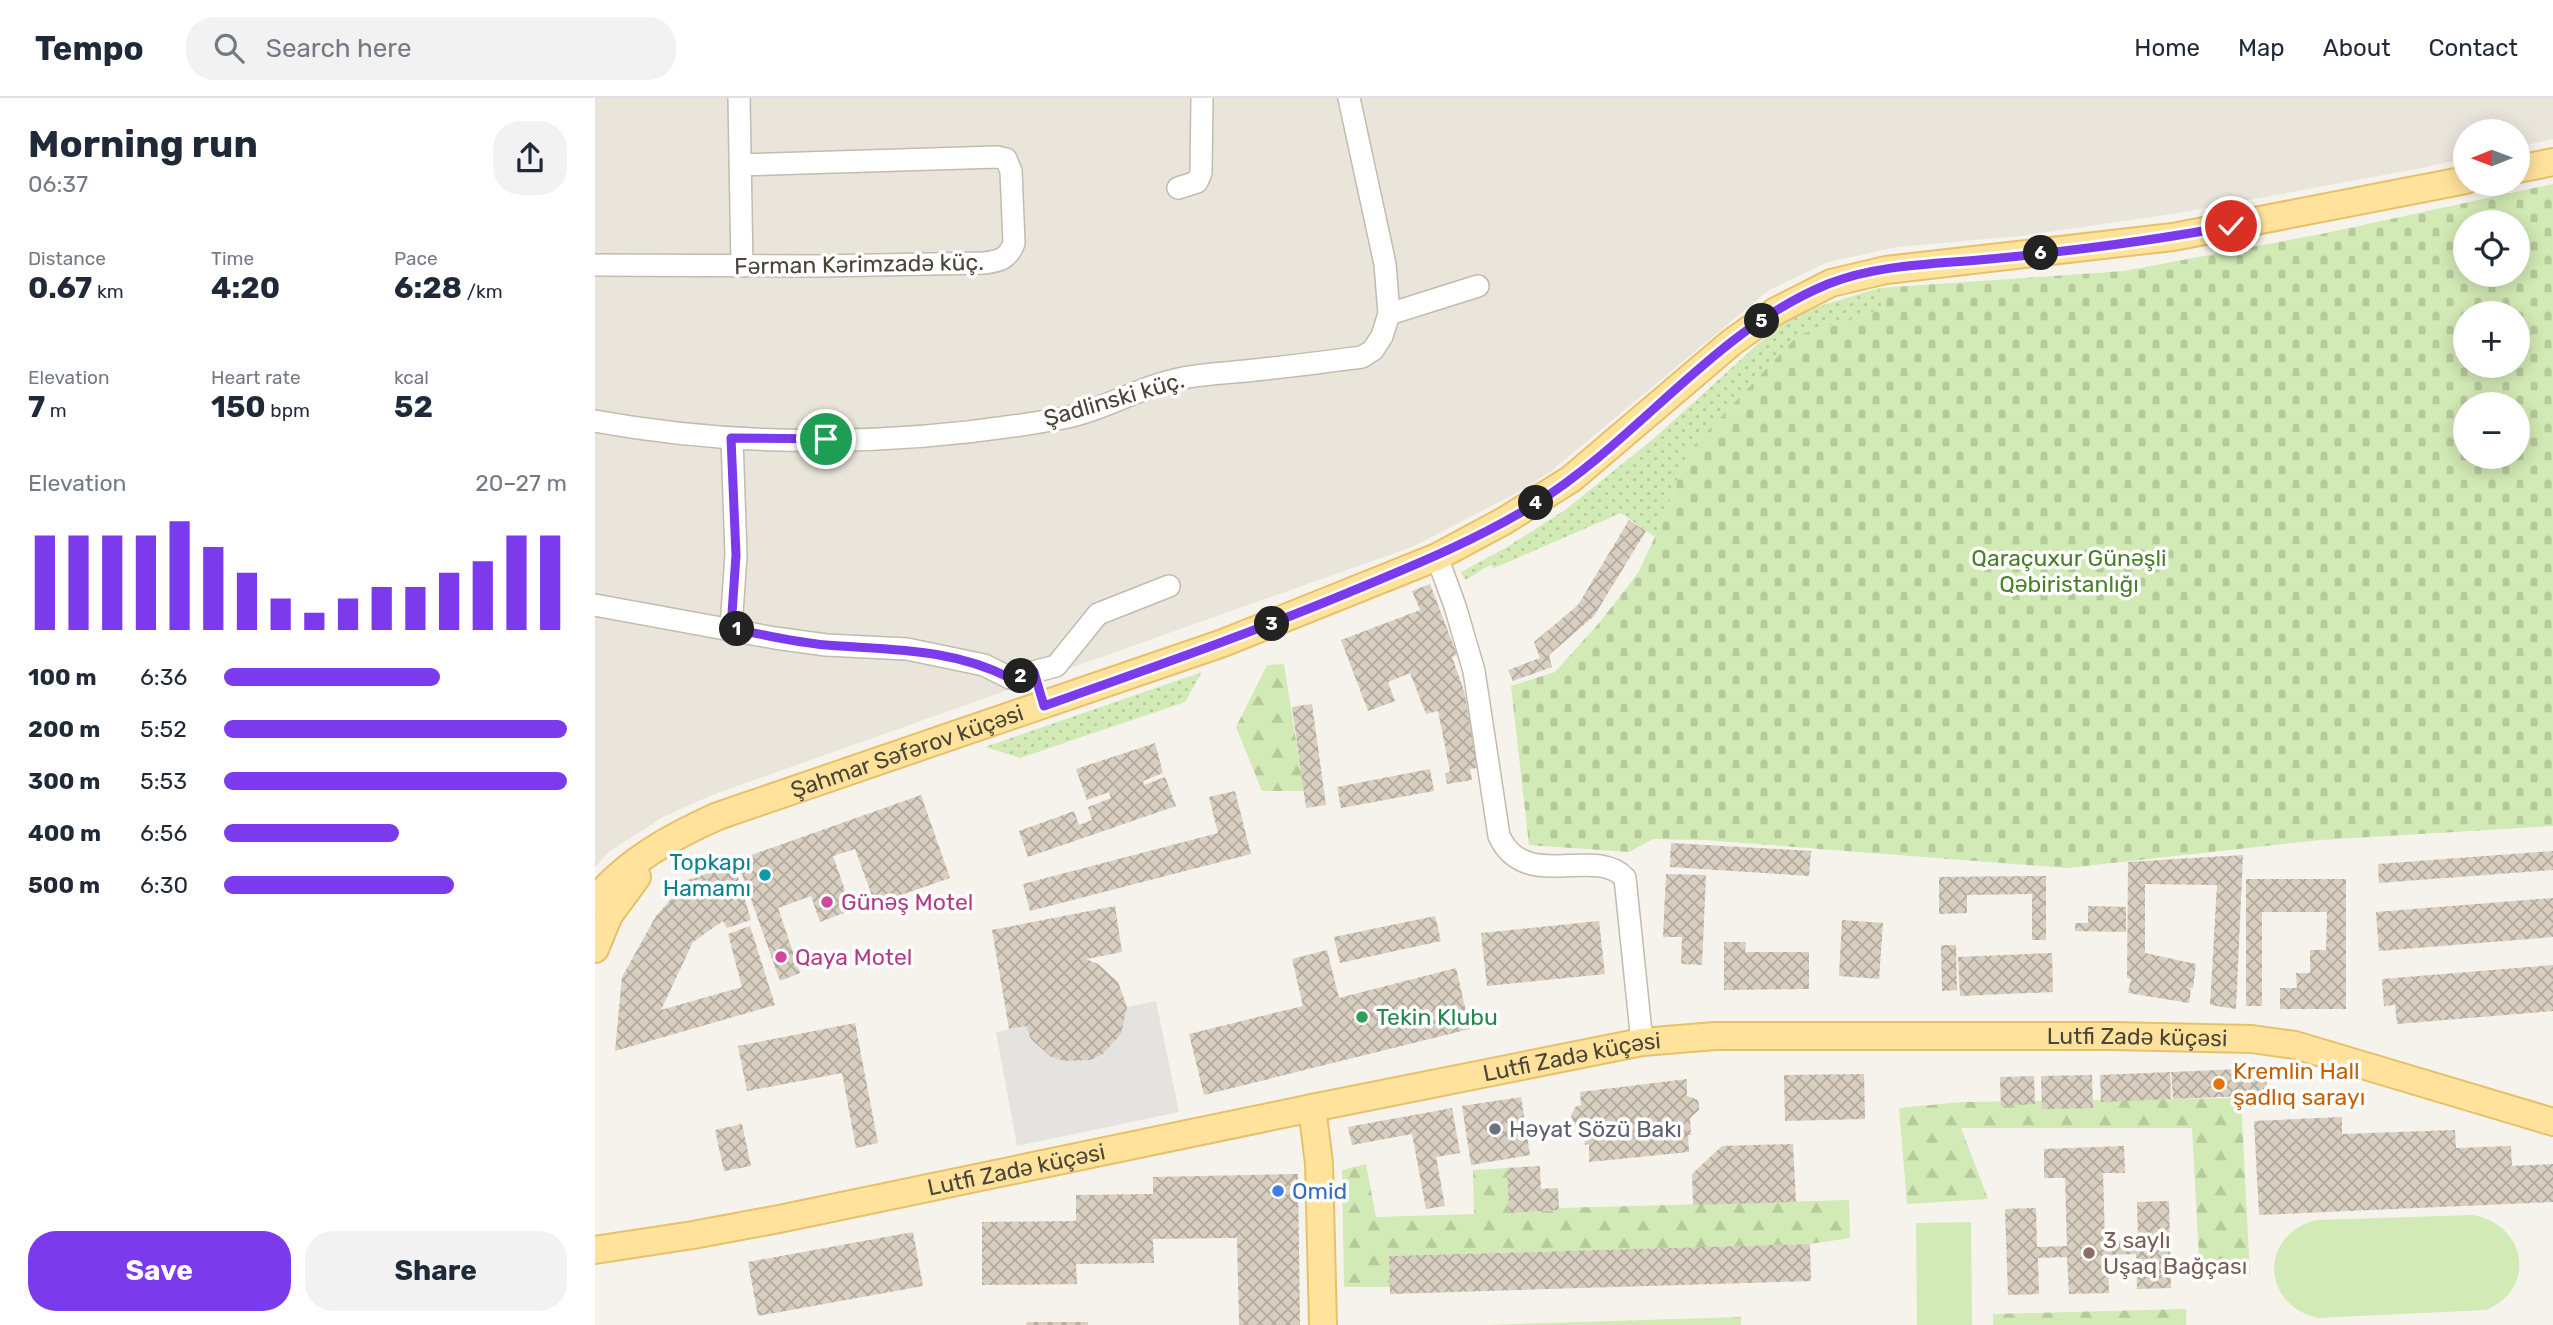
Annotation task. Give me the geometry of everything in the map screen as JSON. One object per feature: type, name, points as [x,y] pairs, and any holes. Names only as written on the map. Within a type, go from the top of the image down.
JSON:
[{"type":"main road","points":[[2531,166],[2553,162]]},
{"type":"main road","name":"Şahmar Səfərov küçəsi","points":[[689,830],[754,802],[1044,706],[1223,643],[1437,557],[1504,521],[1571,480],[1732,342],[1776,311],[1831,283],[1886,270],[2173,237],[2453,183]]},
{"type":"main road","points":[[595,901],[637,861],[689,830]]},
{"type":"main road","points":[[595,949],[609,915],[622,895],[640,873],[689,830]]},
{"type":"main road","name":"Lutfi Zadə küçəsi","points":[[595,1250],[779,1219],[1642,1042],[1715,1036],[2149,1036],[2252,1039],[2295,1045],[2553,1122]]},
{"type":"main road","points":[[1312,1108],[1319,1163],[1323,1325]]},
{"type":"street","points":[[739,98],[742,266]]},
{"type":"street","points":[[1178,188],[1197,182],[1201,173],[1202,98]]},
{"type":"street","name":"Şadlinski küç.","points":[[595,421],[642,429],[731,438],[887,439],[938,436],[1065,417],[1095,409],[1146,388],[1183,378],[1361,357],[1373,351],[1389,314],[1385,264],[1349,98]]},
{"type":"street","name":"Fərman Kərimzadə küç.","points":[[595,265],[742,266],[1000,261],[1010,254],[1014,243],[1011,172],[1006,159],[997,157],[740,165]]},
{"type":"street","points":[[1389,314],[1478,286]]},
{"type":"street","points":[[731,438],[736,555],[731,628]]},
{"type":"street","points":[[1437,557],[1474,671],[1499,836],[1505,850],[1516,859],[1530,864],[1611,868],[1625,878],[1642,1042]]},
{"type":"street","points":[[595,605],[826,645],[908,649],[984,665],[1010,678],[1056,666],[1098,614],[1169,586]]},
{"type":"street","points":[[1034,672],[1044,706]]},
{"type":"shaded area","points":[[595,98],[2553,98],[2553,139],[2531,144],[2531,119],[2453,119],[2453,161],[2172,214],[2020,236],[1897,247],[1828,262],[1769,290],[1550,472],[1513,495],[1412,547],[712,795],[663,817],[610,851],[595,867]]},
{"type":"shaded area","points":[[1156,1001],[1179,1112],[1017,1146],[996,1032],[1026,1026],[1031,1039],[1051,1057],[1064,1061],[1091,1060],[1103,1054],[1121,1034],[1127,1007]]},
{"type":"green space","name":"Qaraçuxur Günəşli Qəbiristanlığı","points":[[2553,184],[2553,826],[2320,840],[2067,868],[1705,840],[1653,839],[1629,852],[1529,845],[1511,686],[1555,672],[1600,622],[1638,573],[1689,451],[1798,335],[1885,308],[1879,288],[2124,271],[2326,233],[2497,196],[2531,196],[2531,189]]},
{"type":"green space","points":[[1879,288],[1885,308],[1798,335],[1689,451],[1655,537],[1621,513],[1494,568],[1490,565],[1465,580],[1461,572],[1565,510],[1652,440],[1759,343],[1789,320],[1817,307]]},
{"type":"green space","points":[[1284,664],[1304,791],[1262,791],[1236,727],[1267,665]]},
{"type":"green space","points":[[1202,672],[1185,702],[1020,758],[985,747]]},
{"type":"green space","points":[[2241,1098],[2250,1276],[2200,1277],[2192,1128],[1961,1128],[1988,1199],[1907,1204],[1899,1108],[1962,1102]]},
{"type":"green space","points":[[1366,1164],[1376,1217],[1474,1214],[1473,1170],[1507,1168],[1509,1213],[1559,1208],[1849,1200],[1850,1238],[1810,1244],[1389,1256],[1390,1287],[1344,1287],[1342,1170]]},
{"type":"green space","points":[[2473,1215],[2491,1221],[2505,1231],[2519,1258],[2519,1273],[2513,1288],[2502,1300],[2486,1310],[2317,1318],[2298,1310],[2285,1298],[2277,1284],[2274,1269],[2277,1254],[2285,1240],[2298,1228],[2316,1220]]},
{"type":"green space","points":[[1971,1222],[1972,1325],[1917,1325],[1916,1223]]},
{"type":"green space","points":[[2186,1309],[2186,1325],[1993,1325],[1993,1314]]},
{"type":"green space","points":[[1741,1317],[1741,1325],[1486,1325]]},
{"type":"building","points":[[1629,520],[1646,531],[1594,616],[1549,655],[1552,667],[1513,681],[1508,670],[1540,658],[1534,642],[1578,605]]},
{"type":"building","points":[[1430,584],[1457,655],[1452,657],[1464,691],[1478,768],[1470,769],[1472,780],[1447,784],[1445,774],[1450,771],[1438,711],[1426,714],[1410,673],[1388,682],[1395,701],[1368,711],[1341,640],[1420,610],[1412,591]]},
{"type":"building","points":[[1312,704],[1326,805],[1306,808],[1292,707]]},
{"type":"building","points":[[1155,743],[1163,773],[1143,781],[1144,785],[1165,777],[1176,806],[1028,857],[1019,831],[1074,811],[1079,825],[1092,820],[1088,807],[1111,798],[1109,792],[1087,800],[1076,769]]},
{"type":"building","points":[[1430,769],[1434,791],[1341,808],[1337,787]]},
{"type":"building","points":[[1235,791],[1251,854],[1030,911],[1023,884],[1218,833],[1209,797]]},
{"type":"building","points":[[921,795],[950,878],[875,904],[855,849],[833,856],[852,910],[820,922],[811,896],[778,908],[800,973],[780,981],[737,860]]},
{"type":"building","points":[[1671,843],[1811,851],[1809,876],[1670,867]]},
{"type":"building","points":[[2553,851],[2553,870],[2379,883],[2378,864]]},
{"type":"building","points":[[2243,855],[2236,1009],[2210,1005],[2217,885],[2145,884],[2145,953],[2196,964],[2193,988],[2184,987],[2191,989],[2189,1003],[2128,993],[2131,979],[2127,978],[2128,862]]},
{"type":"building","points":[[734,864],[751,920],[727,928],[723,921],[693,942],[661,1010],[742,987],[728,934],[750,926],[775,1005],[615,1051],[622,977],[656,916],[688,880]]},
{"type":"building","points":[[1666,874],[1706,875],[1702,965],[1681,964],[1682,937],[1663,937]]},
{"type":"building","points":[[2046,876],[2046,940],[2032,940],[2032,894],[1967,895],[1967,913],[1939,914],[1939,877]]},
{"type":"building","points":[[2246,879],[2346,879],[2346,1009],[2280,1009],[2280,988],[2297,988],[2296,973],[2310,973],[2310,950],[2326,950],[2327,912],[2262,912],[2262,1006],[2246,1006]]},
{"type":"building","points":[[2553,898],[2553,937],[2379,951],[2376,912]]},
{"type":"building","points":[[1115,906],[1122,952],[1086,959],[1098,964],[1118,982],[1127,1007],[1121,1034],[1103,1054],[1091,1060],[1064,1061],[1051,1057],[1031,1039],[1026,1026],[1009,1029],[992,930]]},
{"type":"building","points":[[2088,906],[2126,907],[2126,932],[2075,931],[2075,923],[2088,923]]},
{"type":"building","points":[[1435,916],[1441,941],[1340,963],[1334,937]]},
{"type":"building","points":[[1842,920],[1883,923],[1879,979],[1839,976]]},
{"type":"building","points":[[1599,921],[1605,974],[1487,986],[1481,933]]},
{"type":"building","points":[[1724,942],[1746,942],[1745,952],[1809,952],[1809,989],[1724,990]]},
{"type":"building","points":[[1941,945],[1956,945],[1957,990],[1942,991]]},
{"type":"building","name":"Tekin Klubu","points":[[1327,950],[1339,998],[1456,968],[1470,1029],[1204,1095],[1189,1034],[1303,1006],[1292,959]]},
{"type":"building","points":[[2052,953],[2053,992],[1960,996],[1958,957]]},
{"type":"building","points":[[2553,965],[2553,1011],[2397,1024],[2395,1005],[2384,1006],[2382,979]]},
{"type":"building","points":[[855,1023],[878,1143],[856,1148],[842,1073],[747,1091],[738,1046]]},
{"type":"building","name":"Kremlin Hall şadlıq sarayı","points":[[2266,1068],[2267,1095],[2173,1099],[2171,1072]]},
{"type":"building","points":[[2170,1072],[2171,1099],[2101,1102],[2100,1075]]},
{"type":"building","points":[[1864,1074],[1865,1119],[1785,1121],[1784,1075]]},
{"type":"building","points":[[2092,1075],[2093,1108],[2042,1109],[2041,1076]]},
{"type":"building","points":[[2034,1076],[2035,1104],[2001,1106],[2000,1077]]},
{"type":"building","points":[[1687,1079],[1687,1096],[1698,1100],[1699,1105],[1699,1110],[1690,1118],[1689,1152],[1589,1162],[1589,1144],[1585,1145],[1584,1127],[1576,1126],[1571,1116],[1575,1107],[1581,1105],[1580,1092]]},
{"type":"building","points":[[1521,1097],[1530,1155],[1471,1165],[1462,1106]]},
{"type":"building","points":[[1452,1108],[1460,1153],[1436,1157],[1445,1206],[1426,1209],[1412,1134],[1352,1145],[1348,1127]]},
{"type":"building","points":[[2342,1117],[2342,1134],[2455,1130],[2456,1148],[2511,1146],[2512,1166],[2553,1164],[2553,1202],[2259,1215],[2254,1121]]},
{"type":"building","points":[[742,1124],[751,1166],[724,1171],[715,1130]]},
{"type":"building","points":[[1793,1144],[1796,1202],[1693,1205],[1692,1174],[1722,1146]]},
{"type":"building","points":[[2124,1146],[2125,1173],[2103,1173],[2105,1241],[2138,1240],[2137,1202],[2169,1201],[2171,1288],[2137,1289],[2136,1254],[2108,1255],[2109,1293],[2069,1294],[2067,1257],[2038,1258],[2039,1294],[2008,1295],[2005,1209],[2036,1208],[2037,1247],[2067,1246],[2065,1178],[2044,1178],[2044,1149]]},
{"type":"building","points":[[1540,1166],[1541,1189],[1558,1188],[1559,1210],[1509,1213],[1507,1168]]},
{"type":"building","points":[[1298,1174],[1300,1325],[1239,1325],[1237,1238],[1153,1239],[1154,1263],[1076,1264],[1077,1284],[982,1285],[982,1222],[1076,1221],[1076,1195],[1153,1194],[1153,1177]]},
{"type":"building","points":[[913,1232],[923,1286],[758,1316],[748,1262]]},
{"type":"building","points":[[1810,1244],[1811,1281],[1390,1294],[1389,1256]]},
{"type":"building","points":[[1027,1322],[1088,1322],[1088,1325],[1026,1325]]},
{"type":"place","name":"Topkapı Hamamı","points":[[765,875]]},
{"type":"place","name":"Günəş Motel","points":[[827,902]]},
{"type":"place","name":"Qaya Motel","points":[[781,957]]},
{"type":"place","name":"Tekin Klubu","points":[[1362,1017]]},
{"type":"place","name":"Kremlin Hall şadlıq sarayı","points":[[2219,1084]]},
{"type":"place","name":"Həyat Sözü Bakı","points":[[1495,1129]]},
{"type":"place","name":"Omid","points":[[1278,1191]]},
{"type":"place","name":"3 saylı Uşaq Bağçası","points":[[2089,1253]]},
{"type":"route","points":[[826,439],[731,438],[736,514],[731,628],[826,645],[908,649],[984,665],[1010,678],[1034,672],[1044,706],[1287,618],[1437,557],[1504,521],[1571,480],[1732,342],[1801,296],[1831,283],[1886,270],[2173,237],[2231,226]]}]
